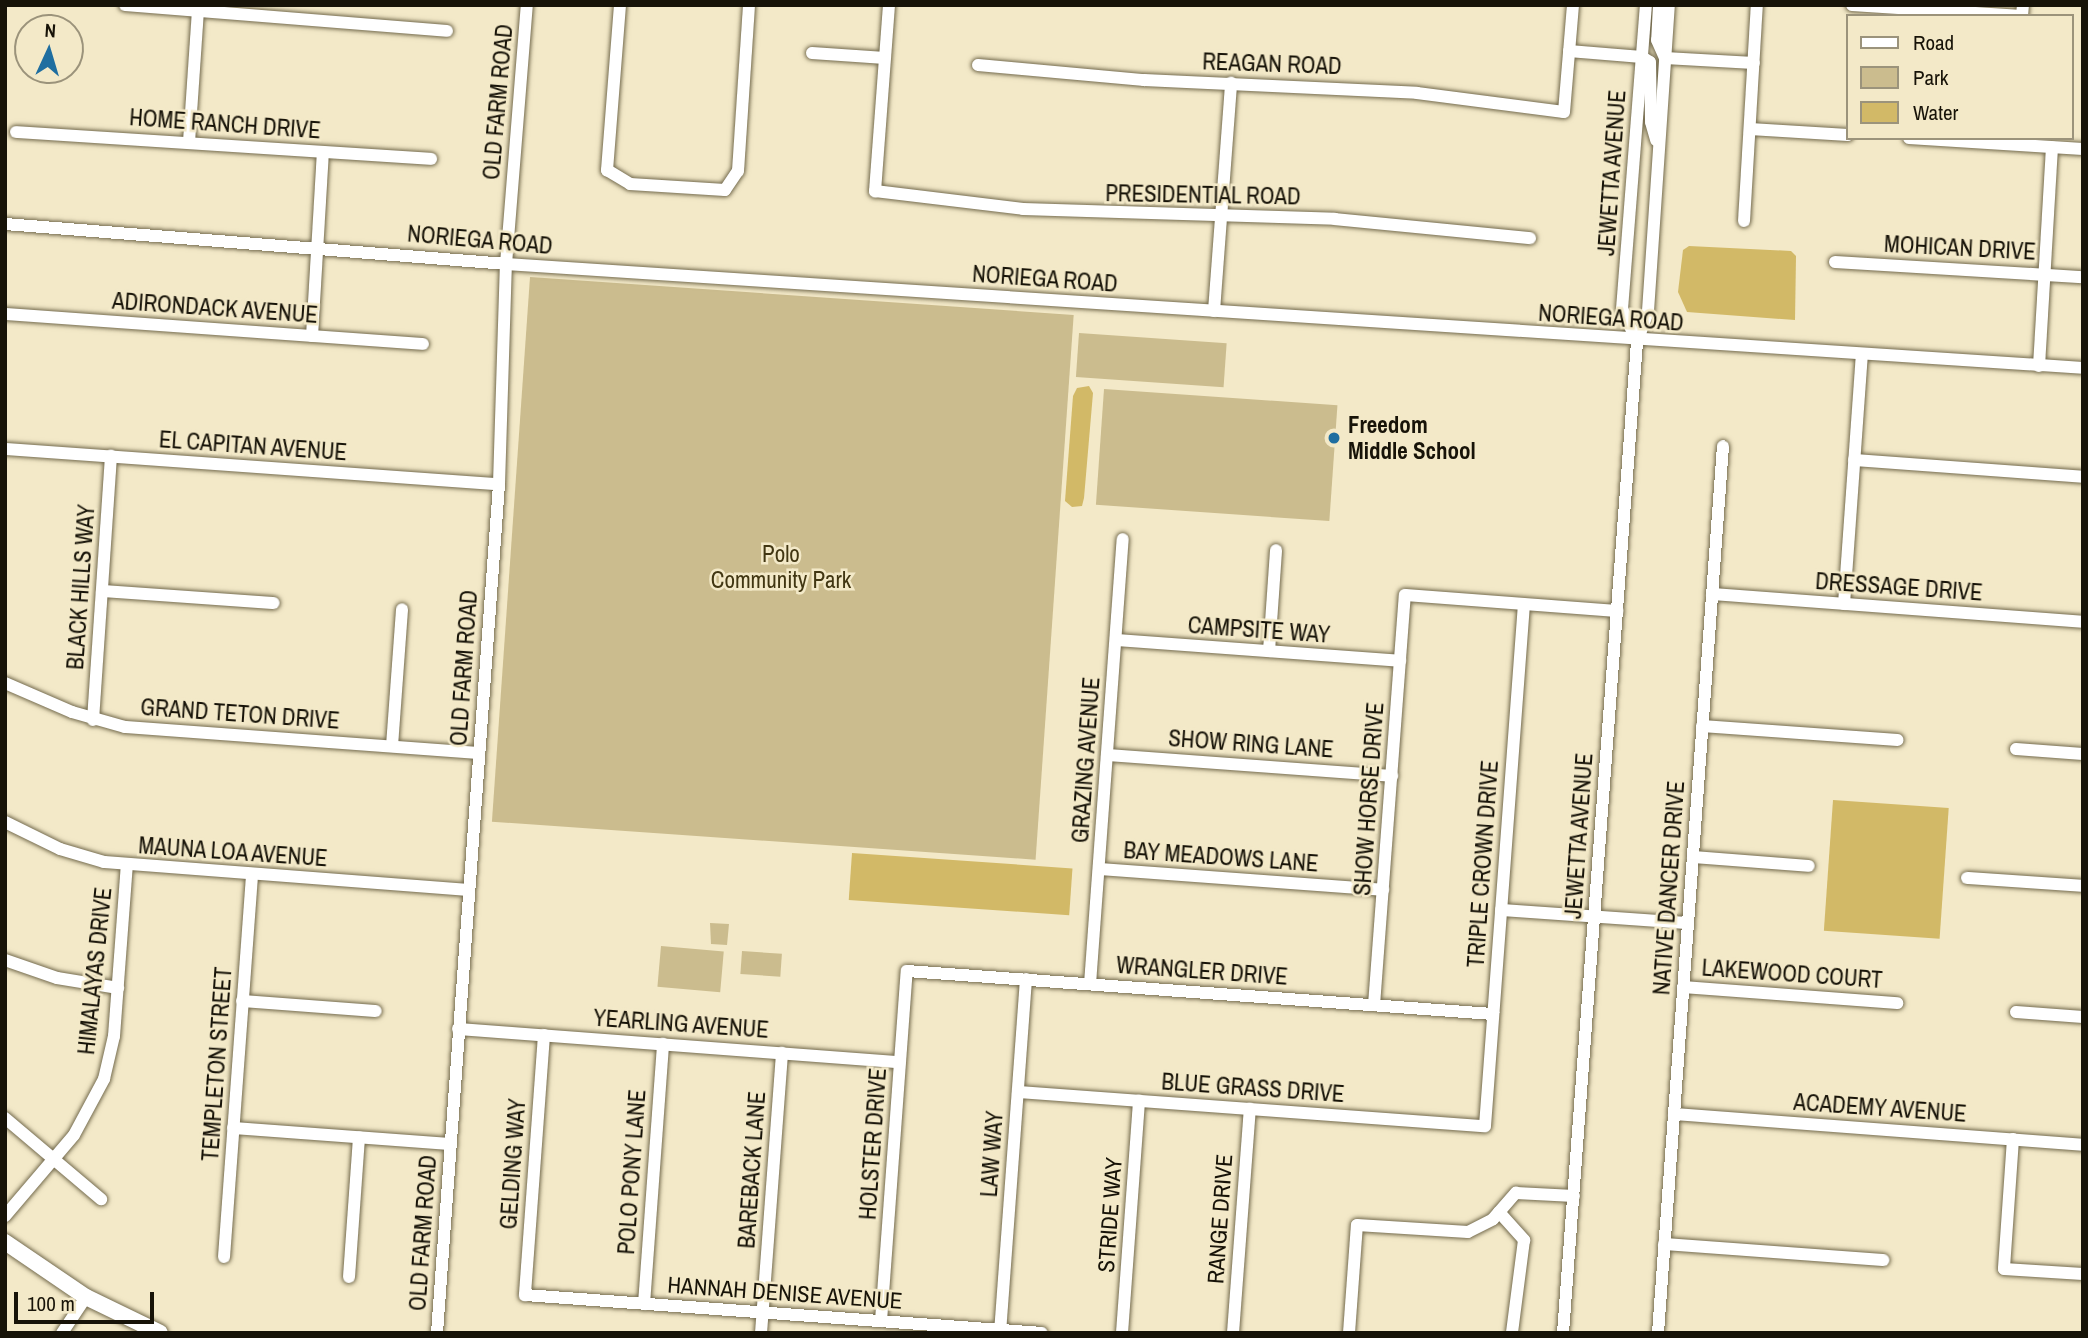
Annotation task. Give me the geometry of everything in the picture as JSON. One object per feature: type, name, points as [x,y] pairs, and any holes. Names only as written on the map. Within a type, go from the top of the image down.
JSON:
[{"type":"main road","points":[[5,1242],[86,1297],[160,1333]]},
{"type":"street","points":[[125,5],[198,10],[276,10],[447,31]]},
{"type":"street","name":"OLD FARM ROAD","points":[[437,1333],[466,890],[499,484],[506,264],[527,5]]},
{"type":"street","points":[[620,5],[607,170],[629,184],[725,190],[737,171],[749,5]]},
{"type":"street","points":[[812,53],[885,58],[889,5]]},
{"type":"street","points":[[1573,5],[1569,51],[1642,57],[1652,66],[1651,122],[1658,147]]},
{"type":"street","name":"JEWETTA AVENUE","points":[[1637,342],[1622,309],[1646,5]]},
{"type":"street","points":[[1659,5],[1657,40],[1665,58],[1754,63]]},
{"type":"street","name":"JEWETTA AVENUE","points":[[1563,1333],[1637,342],[1648,311],[1669,5]]},
{"type":"street","points":[[1744,221],[1757,5]]},
{"type":"street","points":[[1852,5],[1995,14]]},
{"type":"street","points":[[189,142],[198,10]]},
{"type":"street","name":"REAGAN ROAD","points":[[978,65],[1417,93],[1564,113],[1569,51]]},
{"type":"street","name":"PRESIDENTIAL ROAD","points":[[885,58],[875,191],[1023,209],[1409,224],[1530,239]]},
{"type":"street","points":[[1214,311],[1231,83]]},
{"type":"street","points":[[1750,129],[1846,135]]},
{"type":"street","name":"HOME RANCH DRIVE","points":[[16,132],[431,159]]},
{"type":"street","points":[[1941,140],[2083,149]]},
{"type":"street","points":[[2039,366],[2052,147]]},
{"type":"street","points":[[312,336],[323,152]]},
{"type":"street","name":"NORIEGA ROAD","points":[[5,224],[319,246],[506,264],[1637,342],[2083,369]]},
{"type":"street","name":"MOHICAN DRIVE","points":[[1835,262],[2083,277]]},
{"type":"street","name":"ADIRONDACK AVENUE","points":[[5,314],[423,344]]},
{"type":"street","points":[[1844,604],[1862,355]]},
{"type":"street","name":"NATIVE DANCER DRIVE","points":[[1658,1333],[1723,446]]},
{"type":"street","name":"EL CAPITAN AVENUE","points":[[5,449],[499,484]]},
{"type":"street","name":"BLACK HILLS WAY","points":[[93,720],[111,456]]},
{"type":"street","points":[[1854,460],[2083,477]]},
{"type":"street","name":"GRAZING AVENUE","points":[[1090,984],[1123,539]]},
{"type":"street","points":[[1269,651],[1276,550]]},
{"type":"street","points":[[102,590],[274,603]]},
{"type":"street","name":"DRESSAGE DRIVE","points":[[1712,594],[2083,622]]},
{"type":"street","name":"SHOW HORSE DRIVE","points":[[1374,1005],[1405,595],[1524,604]]},
{"type":"street","points":[[1524,604],[1617,611]]},
{"type":"street","name":"TRIPLE CROWN DRIVE","points":[[1485,1126],[1524,604]]},
{"type":"street","points":[[392,746],[402,609]]},
{"type":"street","name":"CAMPSITE WAY","points":[[1116,640],[1400,661]]},
{"type":"street","name":"GRAND TETON DRIVE","points":[[5,683],[93,720],[125,727],[479,753]]},
{"type":"street","points":[[1702,726],[1898,740]]},
{"type":"street","points":[[2016,749],[2083,754]]},
{"type":"street","name":"SHOW RING LANE","points":[[1107,755],[1392,776]]},
{"type":"street","name":"MAUNA LOA AVENUE","points":[[5,822],[79,856],[127,865],[466,890]]},
{"type":"street","points":[[1693,857],[1809,866]]},
{"type":"street","name":"HIMALAYAS DRIVE","points":[[5,1216],[54,1159],[86,1116],[103,1079],[114,1036],[127,865]]},
{"type":"street","name":"BAY MEADOWS LANE","points":[[1099,869],[1383,890]]},
{"type":"street","name":"TEMPLETON STREET","points":[[224,1257],[252,874]]},
{"type":"street","points":[[1967,878],[2083,886]]},
{"type":"street","points":[[1501,909],[1688,923]]},
{"type":"street","points":[[5,960],[57,978],[118,988]]},
{"type":"street","name":"WRANGLER DRIVE","points":[[907,971],[1493,1014]]},
{"type":"street","name":"HOLSTER DRIVE","points":[[881,1321],[907,971]]},
{"type":"street","name":"LAW WAY","points":[[1000,1331],[1026,979]]},
{"type":"street","name":"LAKEWOOD COURT","points":[[1683,987],[1898,1003]]},
{"type":"street","points":[[242,1001],[376,1011]]},
{"type":"street","points":[[2016,1012],[2083,1017]]},
{"type":"street","name":"YEARLING AVENUE","points":[[458,1029],[900,1062]]},
{"type":"street","name":"GELDING WAY","points":[[525,1295],[544,1035]]},
{"type":"street","name":"POLO PONY LANE","points":[[644,1304],[663,1044]]},
{"type":"street","name":"BAREBACK LANE","points":[[761,1333],[782,1053]]},
{"type":"street","name":"BLUE GRASS DRIVE","points":[[1018,1092],[1485,1126]]},
{"type":"street","name":"STRIDE WAY","points":[[1122,1333],[1139,1101]]},
{"type":"street","name":"RANGE DRIVE","points":[[1233,1333],[1250,1109]]},
{"type":"street","name":"ACADEMY AVENUE","points":[[1674,1114],[2083,1145]]},
{"type":"street","points":[[5,1118],[101,1199]]},
{"type":"street","points":[[233,1128],[450,1144]]},
{"type":"street","points":[[349,1277],[359,1137]]},
{"type":"street","points":[[2013,1139],[2004,1269],[2083,1275]]},
{"type":"street","points":[[1349,1333],[1357,1225],[1456,1234],[1483,1226],[1516,1193],[1574,1196]]},
{"type":"street","points":[[1499,1212],[1521,1232],[1525,1250],[1515,1282],[1512,1333]]},
{"type":"street","points":[[1664,1244],[1883,1260]]},
{"type":"street","name":"HANNAH DENISE AVENUE","points":[[525,1295],[1042,1333]]},
{"type":"street","points":[[62,1333],[86,1297]]},
{"type":"green space","name":"Polo Community Park","points":[[530,277],[1074,315],[1036,860],[492,822]]},
{"type":"green space","points":[[1079,333],[1227,343],[1224,387],[1076,377]]},
{"type":"green space","points":[[1104,389],[1337,405],[1329,521],[1096,505]]},
{"type":"green space","points":[[710,923],[729,924],[727,945],[711,944]]},
{"type":"green space","points":[[661,946],[724,951],[720,992],[657,987]]},
{"type":"green space","points":[[742,951],[782,954],[780,977],[740,974]]},
{"type":"water","points":[[1689,246],[1791,251],[1796,256],[1795,320],[1687,312],[1678,292],[1683,250]]},
{"type":"water","points":[[1089,386],[1093,393],[1084,498],[1082,506],[1072,507],[1065,501],[1073,396],[1077,388]]},
{"type":"water","points":[[1833,800],[1949,808],[1940,939],[1824,931]]},
{"type":"water","points":[[852,853],[1072,868],[1069,915],[849,900]]},
{"type":"place","name":"Freedom Middle School","points":[[1334,438]]}]
